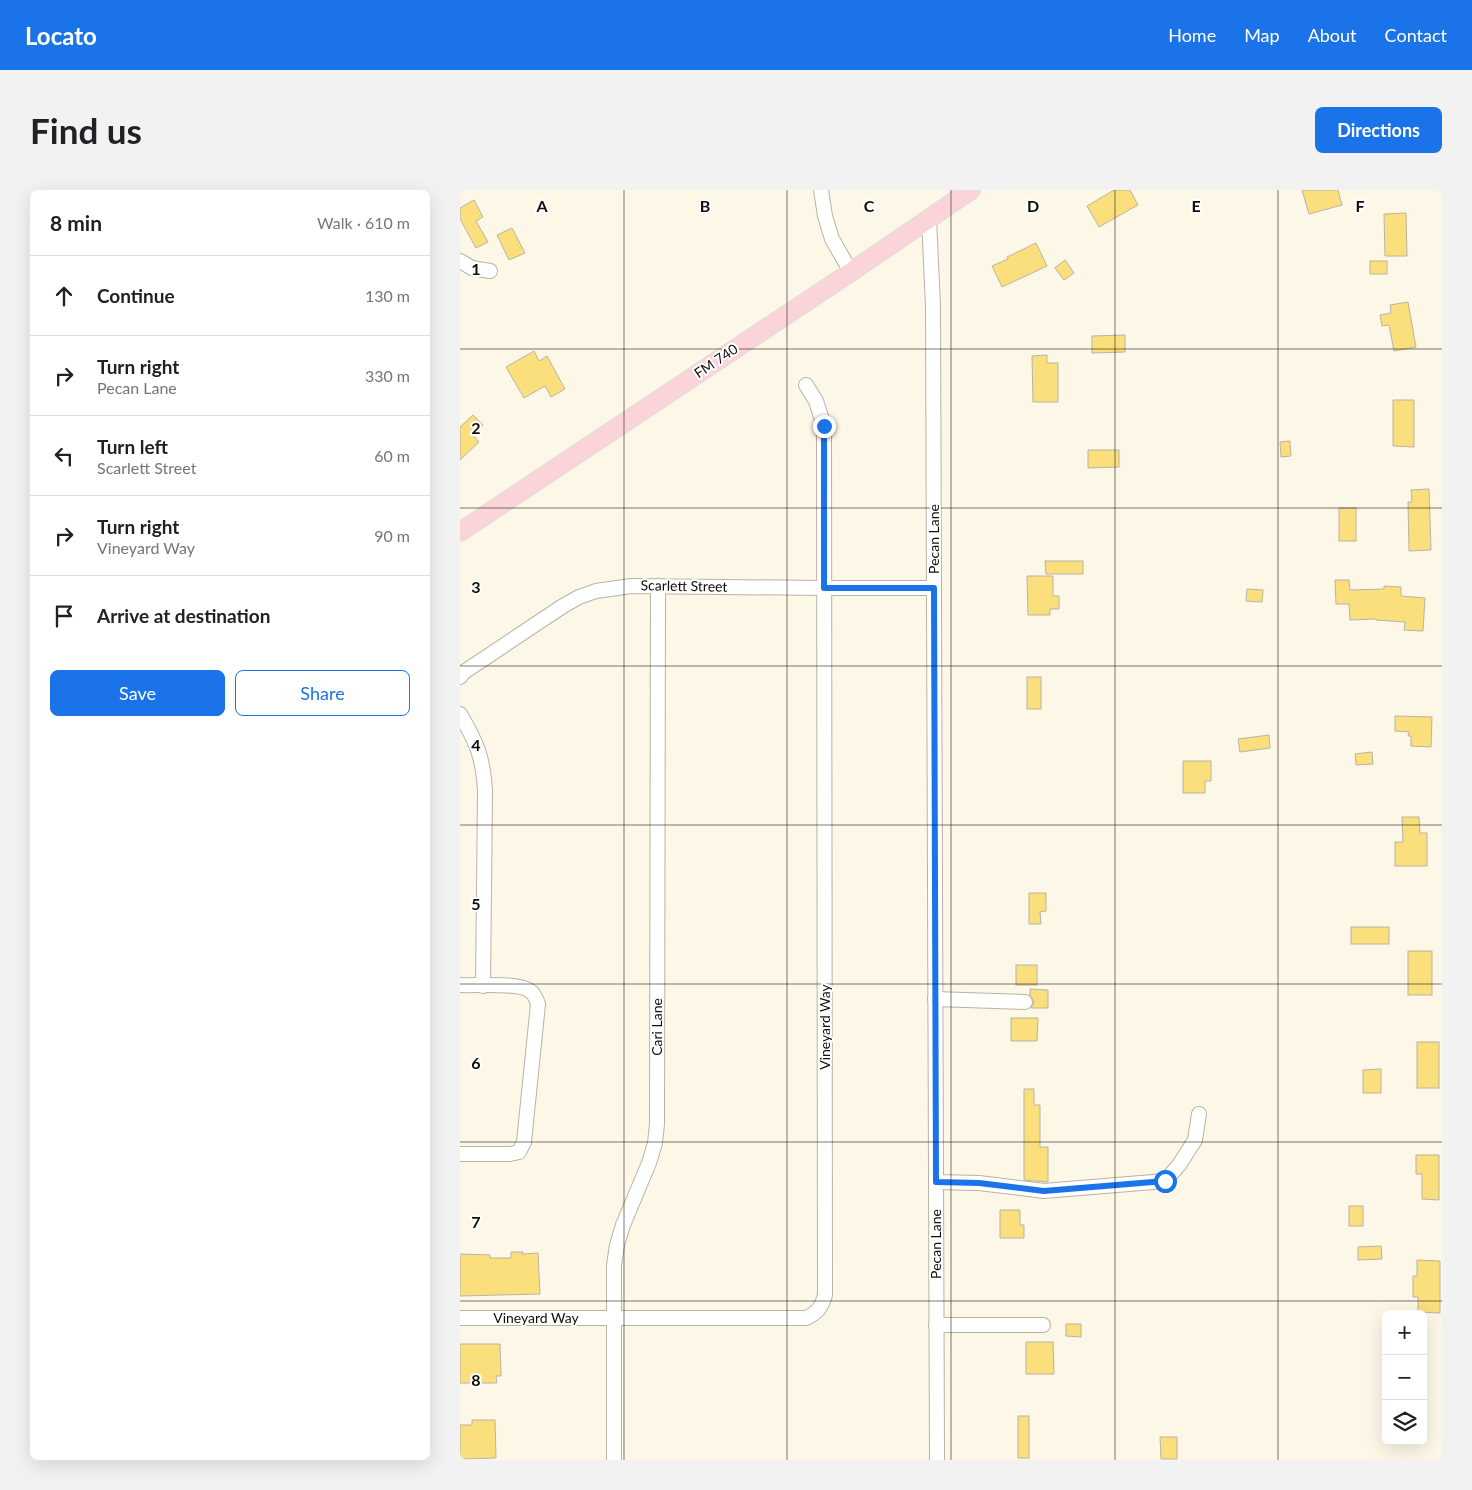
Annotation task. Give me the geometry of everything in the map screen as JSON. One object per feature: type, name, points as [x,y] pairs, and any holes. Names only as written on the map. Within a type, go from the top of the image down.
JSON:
[{"type":"main road","name":"FM 740","points":[[460,532],[971,190]]},
{"type":"street","points":[[821,190],[825,216],[832,239],[851,272]]},
{"type":"street","name":"Pecan Lane","points":[[929,218],[933,306],[937,1460]]},
{"type":"street","points":[[460,261],[472,268],[490,271]]},
{"type":"street","name":"Vineyard Way","points":[[460,1318],[806,1318],[819,1310],[825,1295],[824,426],[816,402],[806,385]]},
{"type":"street","name":"Scarlett Street","points":[[460,677],[464,672],[563,606],[579,597],[610,588],[658,586],[934,588]]},
{"type":"street","name":"Cari Lane","points":[[614,1460],[614,1265],[623,1225],[649,1163],[655,1143],[657,1124],[658,586]]},
{"type":"street","points":[[460,714],[480,752],[484,770],[483,986]]},
{"type":"street","points":[[460,986],[519,986],[532,992],[538,1004],[524,1142],[519,1152],[510,1154],[460,1154]]},
{"type":"street","points":[[935,999],[1026,1002]]},
{"type":"street","points":[[936,1182],[979,1183],[1044,1191],[1165,1181],[1179,1165],[1195,1140],[1199,1114]]},
{"type":"street","points":[[936,1325],[1043,1325]]},
{"type":"building","points":[[1114,190],[1130,190],[1138,205],[1099,227],[1087,206]]},
{"type":"building","points":[[1302,190],[1338,190],[1342,205],[1309,214]]},
{"type":"building","points":[[474,200],[483,217],[476,221],[488,242],[476,248],[460,219],[460,208]]},
{"type":"building","points":[[1406,213],[1407,256],[1385,256],[1384,214]]},
{"type":"building","points":[[512,228],[525,253],[509,260],[497,235]]},
{"type":"building","points":[[1036,243],[1047,266],[1002,287],[992,266]]},
{"type":"building","points":[[1065,260],[1074,273],[1064,280],[1055,268]]},
{"type":"building","points":[[1370,261],[1387,261],[1387,274],[1370,274]]},
{"type":"building","points":[[1408,302],[1416,347],[1394,351],[1389,325],[1382,326],[1380,315],[1391,313],[1390,305]]},
{"type":"building","points":[[1125,335],[1125,352],[1092,353],[1092,336]]},
{"type":"building","points":[[534,351],[539,361],[547,356],[565,389],[551,397],[545,386],[524,398],[506,367]]},
{"type":"building","points":[[1047,355],[1047,363],[1058,363],[1058,402],[1033,402],[1032,356]]},
{"type":"building","points":[[1393,400],[1414,400],[1414,447],[1393,446]]},
{"type":"building","points":[[473,415],[483,425],[473,435],[479,442],[460,460],[460,427]]},
{"type":"building","points":[[1290,441],[1291,456],[1281,457],[1280,442]]},
{"type":"building","points":[[1088,450],[1119,450],[1119,467],[1088,468]]},
{"type":"building","points":[[1429,489],[1431,550],[1409,551],[1408,502],[1412,502],[1411,490]]},
{"type":"building","points":[[1339,508],[1356,508],[1356,541],[1339,541]]},
{"type":"building","points":[[1045,561],[1083,561],[1083,574],[1046,574]]},
{"type":"building","points":[[1027,576],[1053,576],[1053,596],[1059,596],[1059,609],[1050,609],[1050,615],[1028,615]]},
{"type":"building","points":[[1335,580],[1349,580],[1350,590],[1384,589],[1384,586],[1401,587],[1401,596],[1425,598],[1423,631],[1404,630],[1405,622],[1376,619],[1350,620],[1349,604],[1336,604]]},
{"type":"building","points":[[1247,589],[1263,590],[1262,602],[1246,601]]},
{"type":"building","points":[[1027,677],[1041,677],[1041,709],[1027,709]]},
{"type":"building","points":[[1395,716],[1432,717],[1431,747],[1411,746],[1411,736],[1408,736],[1409,732],[1395,731]]},
{"type":"building","points":[[1269,735],[1270,748],[1240,752],[1238,739]]},
{"type":"building","points":[[1372,752],[1373,764],[1356,765],[1355,754]]},
{"type":"building","points":[[1183,761],[1211,761],[1211,781],[1205,781],[1205,793],[1183,793]]},
{"type":"building","points":[[1402,817],[1419,817],[1420,833],[1427,833],[1427,866],[1395,866],[1395,842],[1403,842]]},
{"type":"building","points":[[1029,893],[1046,893],[1046,911],[1040,912],[1041,924],[1029,924]]},
{"type":"building","points":[[1351,927],[1389,927],[1389,944],[1351,944]]},
{"type":"building","points":[[1408,951],[1432,951],[1432,995],[1408,995]]},
{"type":"building","points":[[1016,965],[1037,965],[1037,985],[1016,985]]},
{"type":"building","points":[[1030,989],[1048,990],[1048,1008],[1031,1008],[1034,1002],[1030,995]]},
{"type":"building","points":[[1011,1018],[1038,1018],[1037,1041],[1011,1041]]},
{"type":"building","points":[[1417,1042],[1439,1042],[1439,1088],[1417,1088]]},
{"type":"building","points":[[1381,1069],[1381,1093],[1363,1093],[1363,1070]]},
{"type":"building","points":[[1024,1089],[1034,1089],[1034,1105],[1040,1105],[1040,1147],[1048,1147],[1048,1182],[1024,1180]]},
{"type":"building","points":[[1416,1155],[1439,1155],[1439,1200],[1422,1199],[1422,1174],[1416,1174]]},
{"type":"building","points":[[1349,1206],[1363,1206],[1363,1226],[1349,1226]]},
{"type":"building","points":[[1000,1210],[1020,1210],[1020,1225],[1024,1225],[1024,1238],[1000,1238]]},
{"type":"building","points":[[1381,1246],[1382,1259],[1358,1260],[1358,1247]]},
{"type":"building","points":[[511,1252],[523,1252],[522,1254],[538,1253],[540,1294],[460,1296],[460,1254],[490,1255],[490,1258],[511,1258]]},
{"type":"building","points":[[1417,1260],[1440,1261],[1440,1313],[1418,1310],[1418,1297],[1413,1297],[1413,1276],[1417,1276]]},
{"type":"building","points":[[1066,1324],[1081,1324],[1081,1337],[1066,1336]]},
{"type":"building","points":[[1026,1342],[1053,1342],[1054,1374],[1026,1374]]},
{"type":"building","points":[[460,1344],[500,1344],[501,1376],[496,1376],[497,1383],[460,1383]]},
{"type":"building","points":[[1018,1416],[1029,1416],[1029,1458],[1018,1458]]},
{"type":"building","points":[[472,1420],[495,1420],[496,1458],[460,1459],[460,1425],[472,1425]]},
{"type":"building","points":[[1160,1437],[1177,1437],[1177,1459],[1161,1459]]},
{"type":"route","points":[[824,426],[824,588],[934,588],[936,1182],[979,1183],[1044,1191],[1165,1181]]}]
